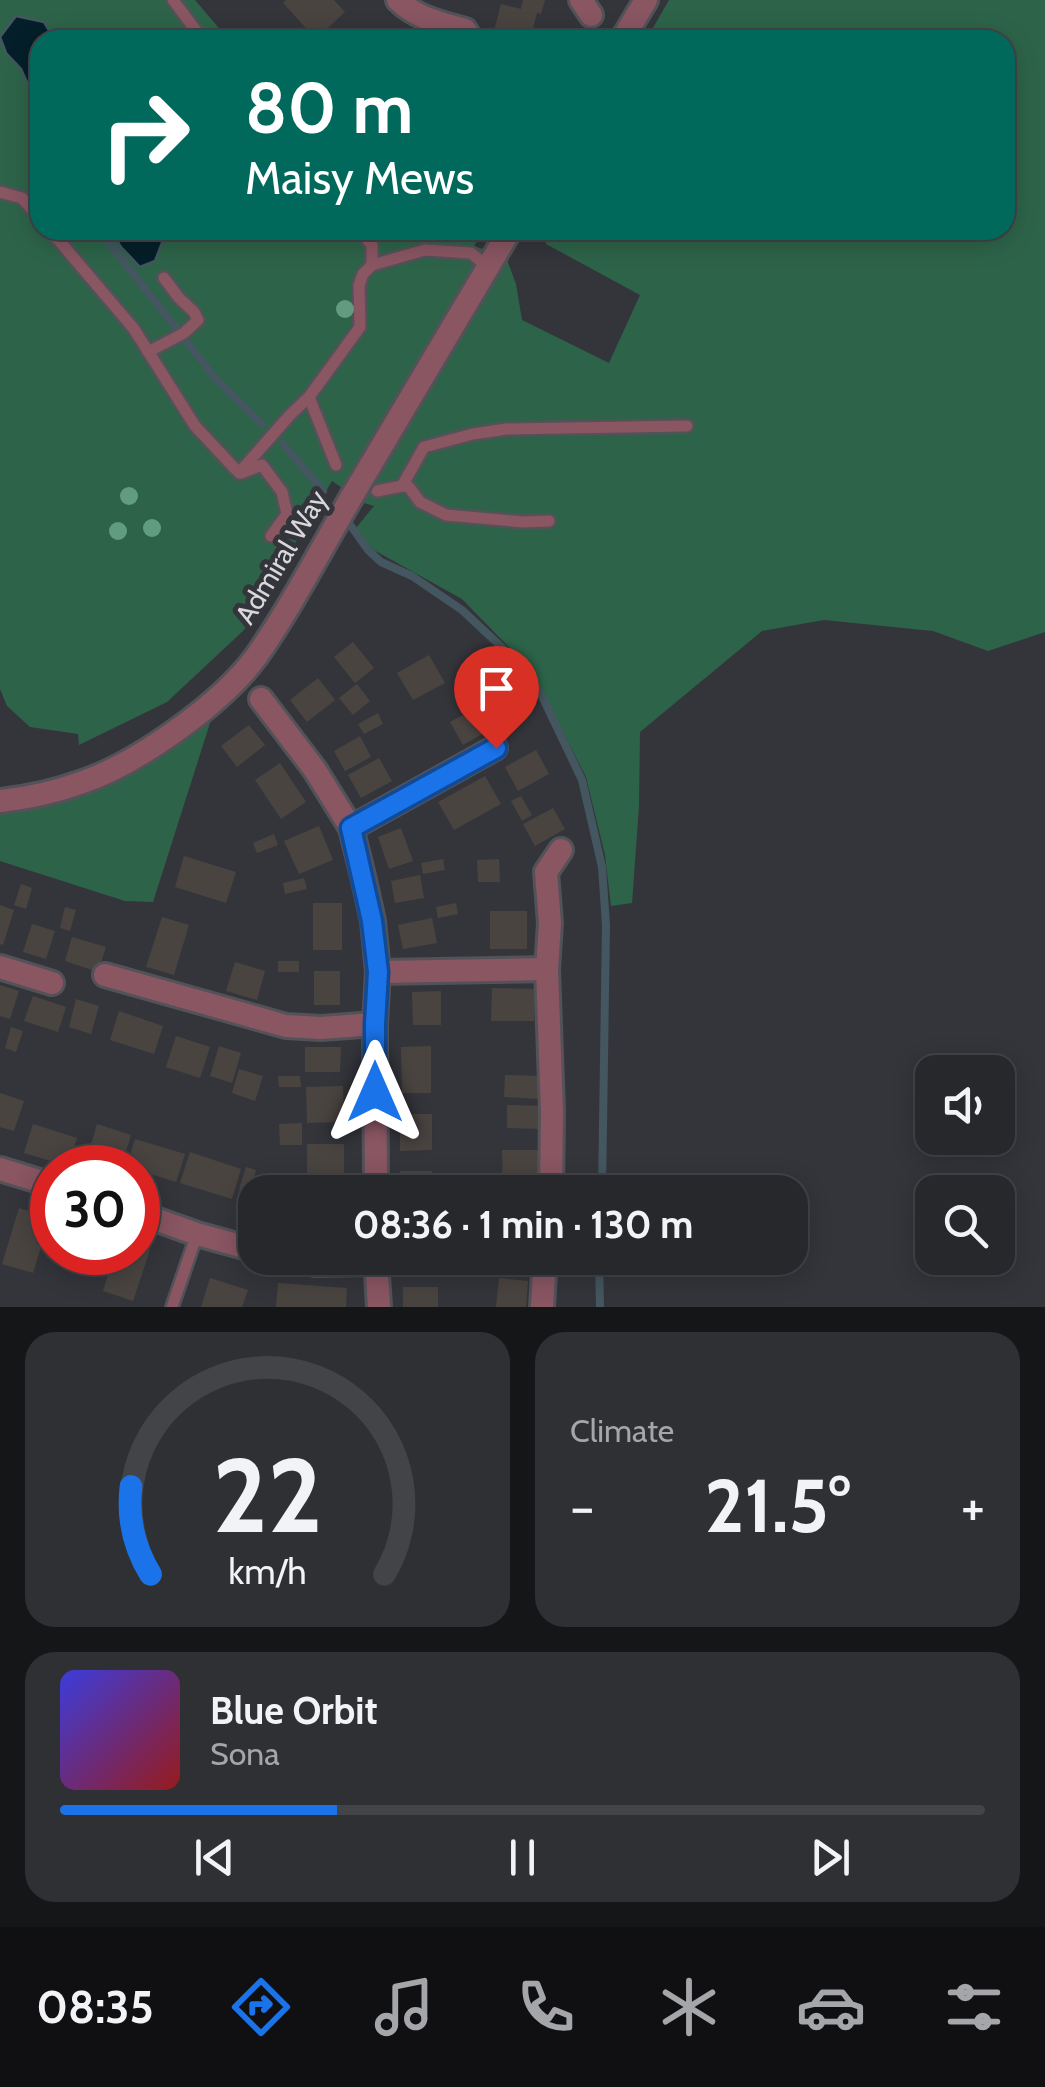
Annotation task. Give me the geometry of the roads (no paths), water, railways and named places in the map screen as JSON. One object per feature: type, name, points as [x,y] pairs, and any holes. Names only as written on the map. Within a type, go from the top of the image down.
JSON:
[{"type":"street","points":[[398,0],[423,17],[465,30]]},
{"type":"street","points":[[628,30],[646,0]]},
{"type":"street","name":"Admiral Way","points":[[0,800],[85,782],[117,767],[201,711],[254,660],[504,240]]},
{"type":"street","points":[[261,698],[315,770],[351,828],[372,921],[378,972],[376,1175]]},
{"type":"street","points":[[351,828],[496,748]]},
{"type":"street","points":[[551,1175],[547,970],[550,923],[546,872],[561,850]]},
{"type":"street","points":[[0,966],[52,983]]},
{"type":"street","points":[[378,972],[547,970]]},
{"type":"street","points":[[105,975],[286,1026],[375,1024]]},
{"type":"street","points":[[0,1169],[30,1178]]},
{"type":"street","points":[[160,1221],[238,1245]]},
{"type":"street","points":[[377,1275],[379,1307]]},
{"type":"street","points":[[542,1307],[543,1275]]},
{"type":"lane","points":[[173,0],[196,30]]},
{"type":"lane","points":[[0,192],[22,198],[30,207]]},
{"type":"lane","points":[[58,240],[134,329],[196,426],[239,473]]},
{"type":"lane","points":[[368,240],[372,245],[372,265]]},
{"type":"lane","points":[[239,473],[309,397],[360,327],[359,285],[372,265],[426,250],[470,253],[488,267]]},
{"type":"lane","points":[[148,352],[184,333],[198,320],[164,278]]},
{"type":"lane","points":[[309,397],[336,465]]},
{"type":"lane","points":[[402,486],[424,447],[473,434],[541,427],[687,426]]},
{"type":"lane","points":[[239,473],[262,465],[282,492],[286,514],[271,536]]},
{"type":"lane","points":[[378,490],[409,488],[420,502],[446,515],[548,521]]},
{"type":"lane","points":[[172,1307],[197,1234]]},
{"type":"water","points":[[16,16],[44,22],[49,30],[30,30],[30,89],[21,69],[6,53],[0,37]]},
{"type":"water","points":[[116,240],[163,240],[155,261],[140,267]]},
{"type":"waterway","points":[[107,240],[216,379],[262,424]]},
{"type":"waterway","points":[[283,444],[323,491]]},
{"type":"waterway","points":[[351,526],[381,562],[412,576],[462,610],[524,668],[541,694],[582,780],[602,867],[606,925],[602,1175]]},
{"type":"waterway","points":[[599,1275],[600,1307]]}]
